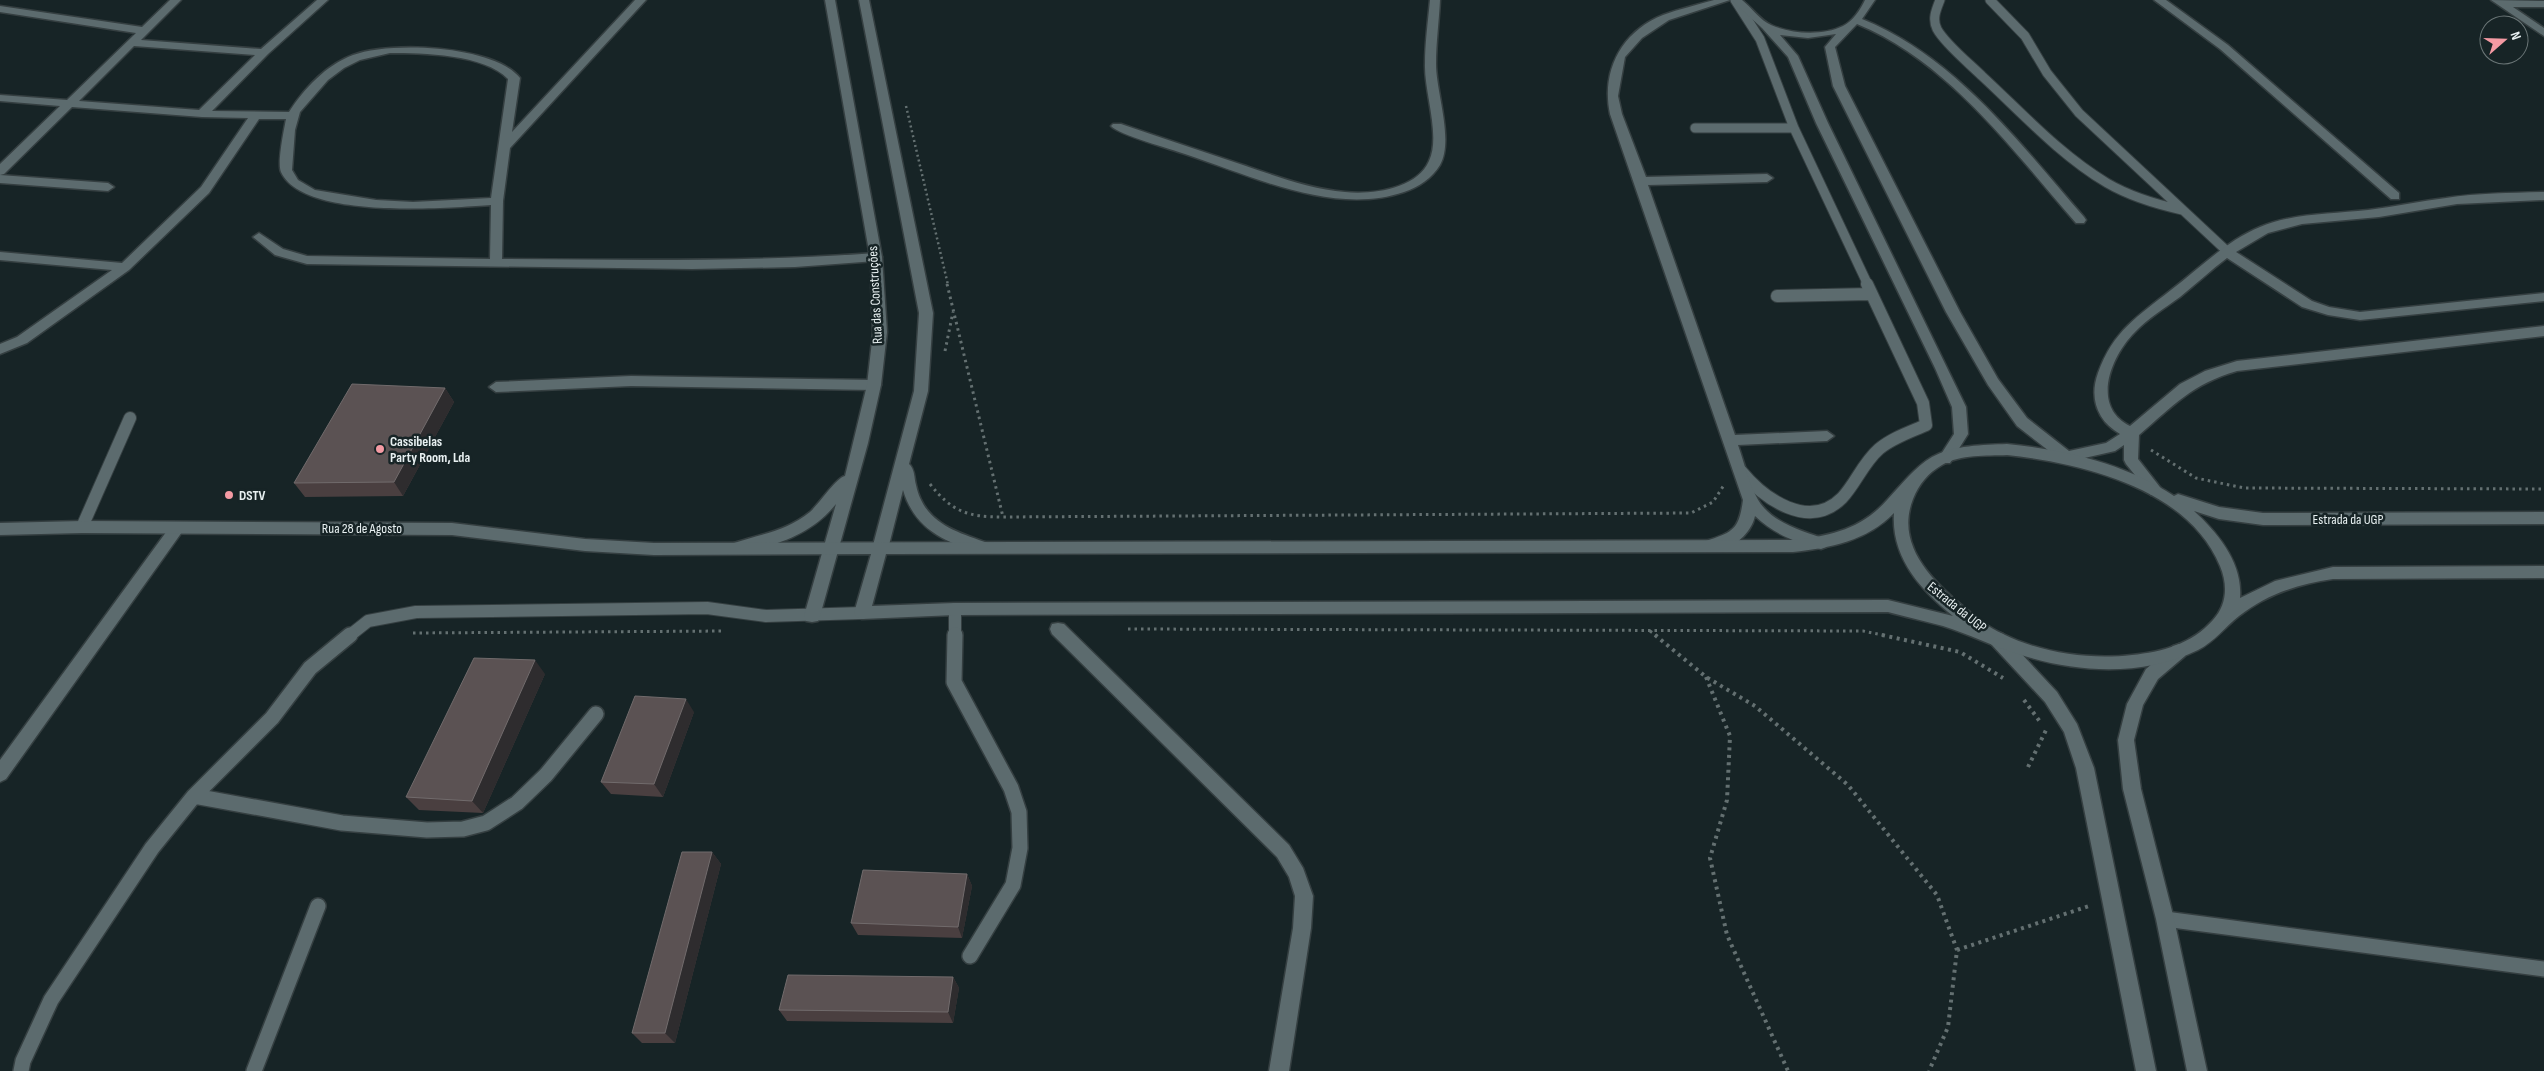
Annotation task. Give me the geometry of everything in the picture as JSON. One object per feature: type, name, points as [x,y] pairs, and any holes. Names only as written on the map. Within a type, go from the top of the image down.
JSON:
[{"type":"street","points":[[0,172],[176,0]]},
{"type":"street","points":[[202,114],[264,52],[323,0]]},
{"type":"street","points":[[504,149],[641,0]]},
{"type":"street","name":"Rua das Construções","points":[[812,616],[861,443],[874,385],[880,332],[876,257],[830,0]]},
{"type":"street","points":[[864,0],[926,313],[921,391],[862,613],[955,609],[1888,606],[1946,620],[1998,638],[2051,697],[2071,729],[2085,768],[2146,1071]]},
{"type":"street","points":[[1117,126],[1270,178],[1325,194],[1348,197],[1372,196],[1408,186],[1422,178],[1433,167],[1438,155],[1430,65],[1435,0]]},
{"type":"street","points":[[1725,0],[1665,18],[1638,36],[1620,56],[1612,96],[1616,114],[1641,181],[1750,500],[1774,525],[1796,537],[1821,543]]},
{"type":"street","points":[[1735,0],[1766,26],[1793,56],[1822,123],[1959,407],[1961,434],[1945,459]]},
{"type":"street","points":[[1870,0],[1866,9],[1830,46],[1839,86],[1936,278],[1993,382],[2022,422],[2067,457],[2110,447],[2132,433],[2148,417],[2185,387],[2210,374],[2237,366],[2544,331]]},
{"type":"street","points":[[2159,0],[2224,47],[2395,196]]},
{"type":"street","points":[[2499,2],[2544,4]]},
{"type":"street","points":[[2499,2],[2544,33]]},
{"type":"street","points":[[0,9],[144,31]]},
{"type":"street","points":[[1766,26],[1782,33],[1799,36],[1819,35],[1851,25],[1888,32],[1921,56],[1982,108],[2080,220]]},
{"type":"street","points":[[132,43],[264,52]]},
{"type":"street","points":[[496,262],[497,201],[514,78],[500,66],[468,57],[400,49],[380,50],[359,55],[320,80],[293,116],[286,170],[294,183],[312,193],[376,204],[394,205],[497,201]]},
{"type":"street","points":[[0,98],[202,114],[293,116]]},
{"type":"street","points":[[0,349],[22,340],[125,267],[205,190],[255,116]]},
{"type":"street","points":[[1641,181],[1767,178]]},
{"type":"street","points":[[0,179],[108,187]]},
{"type":"street","points":[[2132,433],[2112,424],[2106,415],[2100,396],[2110,357],[2120,337],[2247,240],[2278,225],[2380,213],[2456,200],[2544,196]]},
{"type":"street","points":[[259,237],[278,252],[306,260],[413,263],[496,262],[692,265],[795,263],[876,257]]},
{"type":"street","points":[[2229,253],[2307,304],[2360,316],[2544,297]]},
{"type":"street","points":[[0,256],[125,267]]},
{"type":"street","points":[[496,387],[631,382],[874,385]]},
{"type":"street","points":[[2132,433],[2131,460],[2156,491]]},
{"type":"street","points":[[1734,454],[1827,436]]},
{"type":"street","points":[[723,549],[775,538],[804,525],[817,516],[837,494],[861,443]]},
{"type":"street","points":[[907,449],[907,483],[911,500],[932,528],[950,537],[995,550]]},
{"type":"street","name":"Estrada da UGP","points":[[2156,491],[2191,516],[2207,532],[2229,567],[2233,584],[2231,604],[2221,622],[2210,635],[2179,651],[2138,661],[2091,662],[2043,654],[1998,638],[1946,601],[1920,575],[1906,550],[1900,525],[1903,502],[1914,480],[1927,468],[1945,459],[1976,452],[2009,449],[2038,451],[2113,470],[2156,491],[2204,510],[2263,518],[2544,518]]},
{"type":"street","points":[[723,549],[880,548],[995,550],[1793,546],[1844,538],[1867,527],[1880,517],[1914,480]]},
{"type":"street","points":[[1705,546],[1732,540],[1743,528],[1748,515],[1750,500]]},
{"type":"street","name":"Rua 28 de Agosto","points":[[0,529],[82,527],[452,529],[584,545],[654,549],[723,549]]},
{"type":"street","points":[[0,774],[177,528]]},
{"type":"street","name":"Estrada da UGP","points":[[2221,622],[2245,603],[2272,587],[2300,577],[2333,573],[2544,572]]},
{"type":"street","points":[[1058,629],[1283,851],[1297,874],[1304,896],[1302,928],[1279,1071]]},
{"type":"street","points":[[2179,651],[2152,674],[2135,704],[2126,740],[2132,789],[2165,919],[2197,1071]]},
{"type":"lane","points":[[1734,454],[1762,494],[1784,506],[1805,512],[1823,509],[1836,502],[1865,464],[1880,448],[1926,425],[1923,403],[1870,294],[1794,128],[1760,39],[1735,0]]},
{"type":"lane","points":[[1940,0],[1934,22],[1941,34],[2066,156],[2110,187],[2141,201],[2165,208],[2182,210]]},
{"type":"lane","points":[[1990,0],[2024,36],[2047,73],[2079,113],[2229,253]]},
{"type":"lane","points":[[1695,128],[1794,128]]},
{"type":"lane","points":[[1777,296],[1870,294]]},
{"type":"lane","points":[[82,527],[130,418]]},
{"type":"lane","points":[[21,1071],[23,1061],[51,1000],[152,848],[194,796],[272,718],[310,668],[368,621],[416,612],[490,610],[707,608],[766,616],[862,613]]},
{"type":"lane","points":[[955,609],[954,682],[1011,788],[1019,812],[1020,848],[1013,885],[970,956]]},
{"type":"lane","points":[[194,796],[307,818],[369,826],[453,831],[486,822],[520,801],[596,714]]},
{"type":"lane","points":[[254,1071],[318,906]]},
{"type":"lane","points":[[2165,919],[2544,968]]},
{"type":"path","points":[[906,104],[952,312],[1003,517]]},
{"type":"path","points":[[943,360],[952,312]]},
{"type":"path","points":[[2132,433],[2161,458],[2196,478],[2244,488],[2544,488]]},
{"type":"path","points":[[927,479],[942,501],[966,515],[1003,517],[1691,513],[1713,502],[1724,485],[1734,454]]},
{"type":"path","points":[[1127,630],[1863,631],[1960,652],[2009,681]]},
{"type":"path","points":[[1649,630],[1706,677],[1755,706],[1848,785],[1937,895],[1957,950],[1948,1027],[1929,1071]]},
{"type":"path","points":[[412,633],[728,631]]},
{"type":"path","points":[[1706,677],[1730,736],[1727,800],[1710,858],[1727,935],[1788,1071]]},
{"type":"path","points":[[2020,696],[2047,731],[2028,767]]},
{"type":"path","points":[[1957,950],[2111,899]]},
{"type":"building","name":"Cassibelas Party Room, Lda","points":[[352,384],[445,388],[394,482],[294,483]]},
{"type":"building","points":[[474,658],[535,660],[472,801],[406,797]]},
{"type":"building","points":[[635,696],[686,699],[654,784],[601,782]]},
{"type":"building","points":[[682,852],[712,852],[665,1033],[632,1033]]},
{"type":"building","points":[[863,870],[967,874],[958,927],[851,923]]},
{"type":"building","points":[[788,975],[953,977],[948,1012],[779,1010]]},
{"type":"place","name":"Cassibelas Party Room, Lda","points":[[380,449]]},
{"type":"place","name":"DSTV","points":[[229,495]]}]
